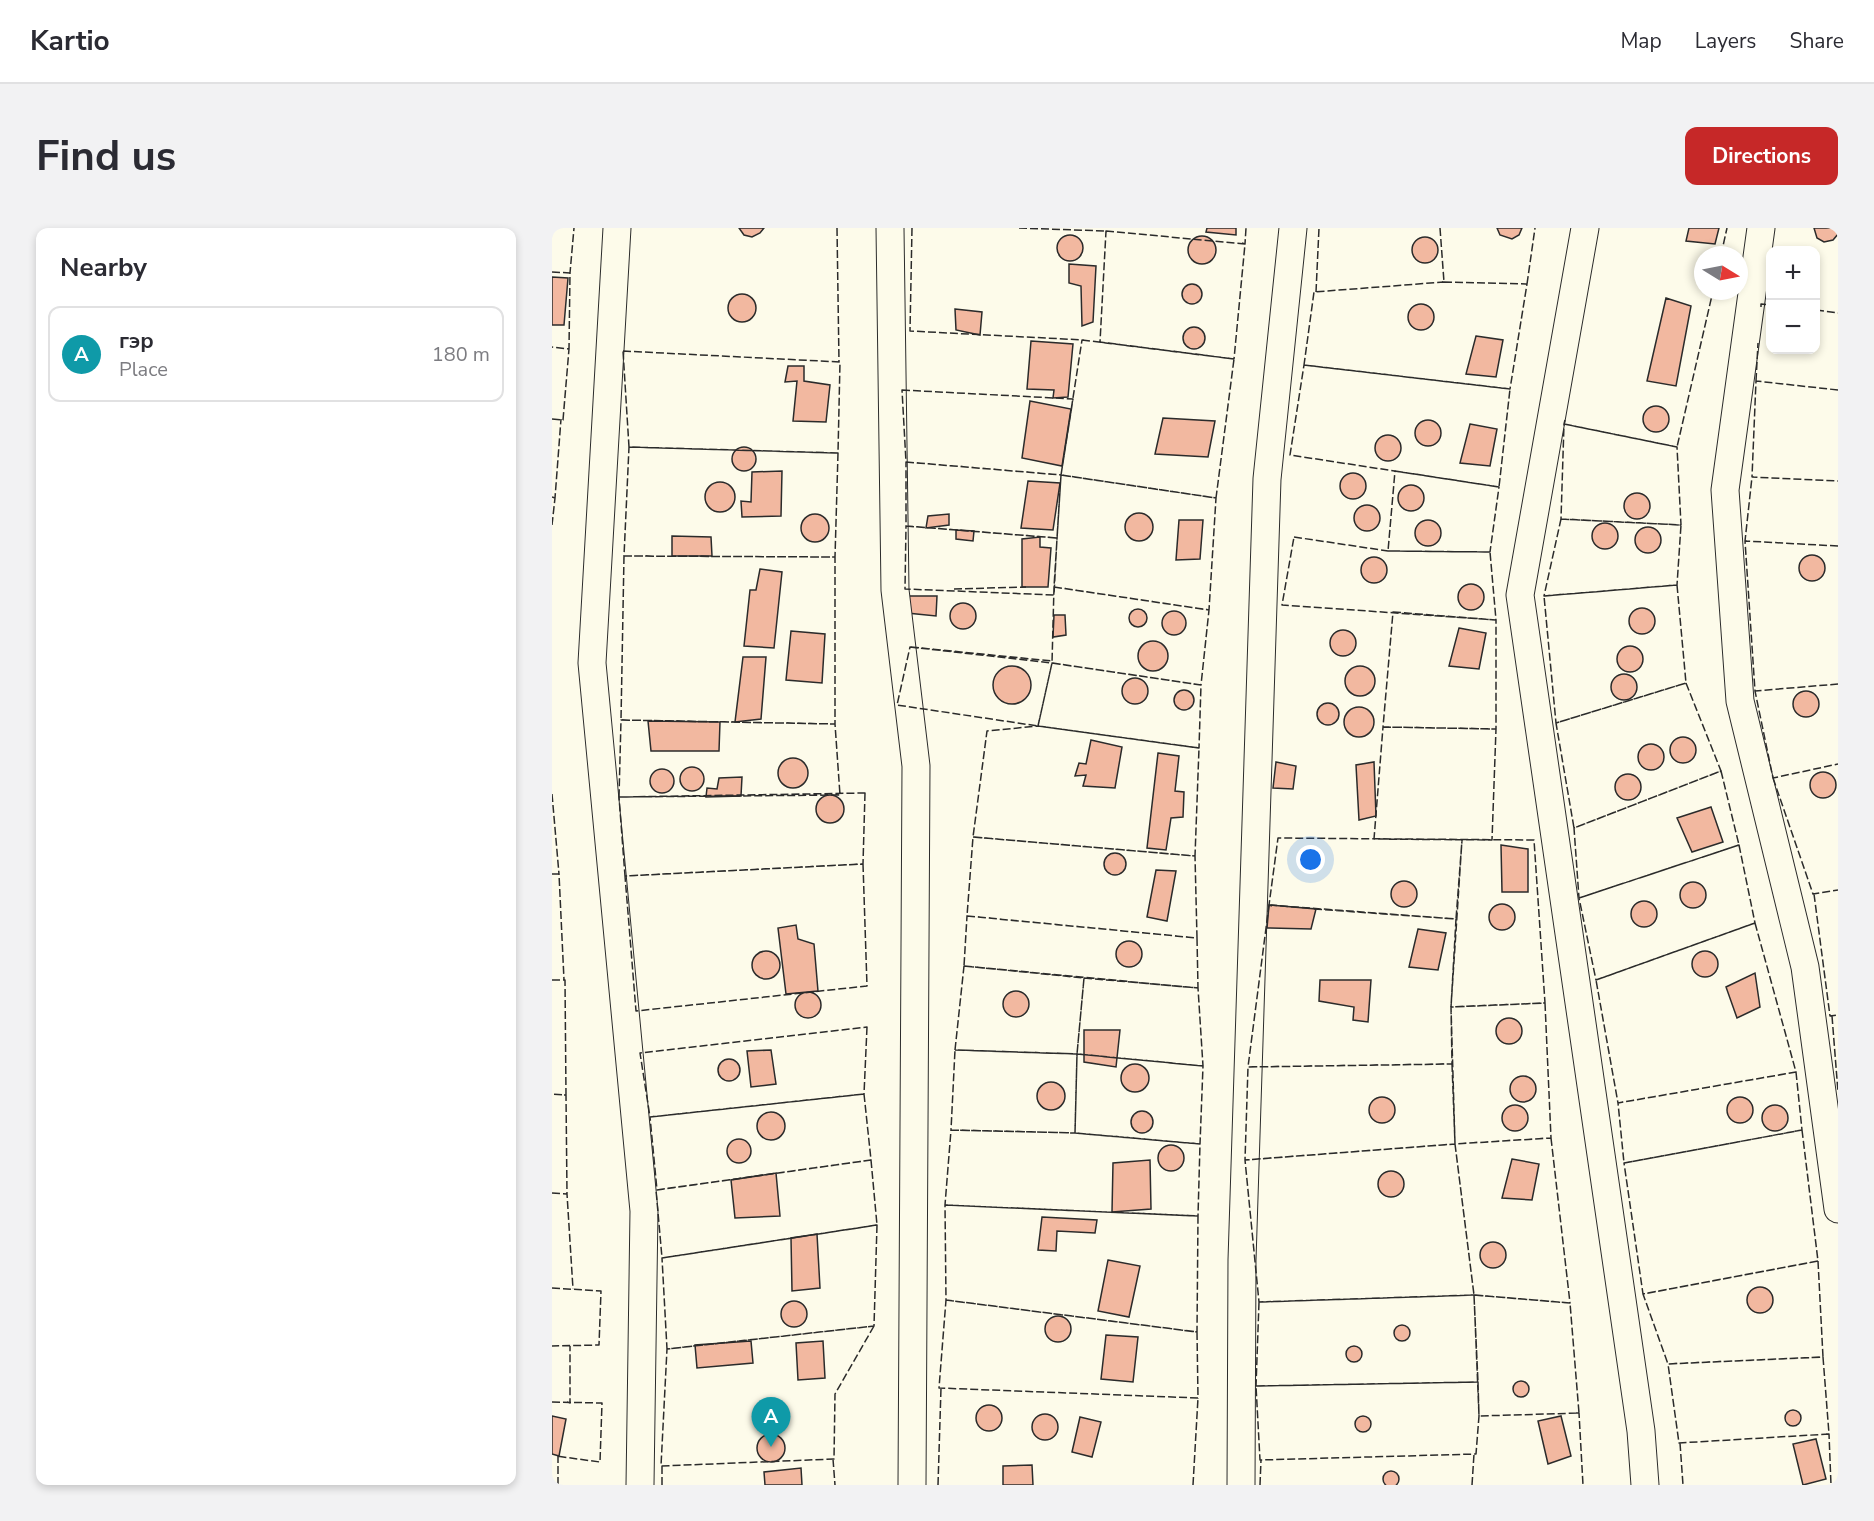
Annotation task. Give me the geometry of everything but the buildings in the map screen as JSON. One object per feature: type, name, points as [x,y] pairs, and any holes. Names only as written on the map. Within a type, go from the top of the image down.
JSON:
[{"type":"street","points":[[617,228],[592,663],[644,1211],[640,1485]]},
{"type":"street","points":[[890,228],[895,590],[916,765],[912,1485]]},
{"type":"street","points":[[1240,1485],[1242,1260],[1267,480],[1293,228]]},
{"type":"street","points":[[1585,228],[1520,596],[1641,1431],[1645,1485]]},
{"type":"street","points":[[1761,228],[1725,490],[1740,701],[1805,967],[1838,1209]]},
{"type":"fence","points":[[568,273],[570,273],[574,228]]},
{"type":"fence","points":[[837,228],[839,362]]},
{"type":"fence","points":[[912,228],[910,331],[1084,340]]},
{"type":"fence","points":[[1019,228],[1106,231],[1106,233]]},
{"type":"fence","points":[[1242,243],[1245,244],[1246,228]]},
{"type":"fence","points":[[1316,292],[1319,228]]},
{"type":"fence","points":[[1440,228],[1444,282],[1442,282]]},
{"type":"fence","points":[[1527,284],[1535,228]]},
{"type":"fence","points":[[1723,246],[1727,228]]},
{"type":"fence","points":[[1106,231],[1245,244],[1234,359],[1100,342],[1106,231]]},
{"type":"fence","points":[[552,272],[570,273],[569,349],[552,347]]},
{"type":"fence","points":[[1444,282],[1527,284],[1510,389],[1304,365],[1314,292],[1444,282]]},
{"type":"fence","points":[[1565,420],[1564,424],[1677,447],[1711,300]]},
{"type":"fence","points":[[1761,307],[1761,304],[1766,305]]},
{"type":"fence","points":[[1820,311],[1838,313]]},
{"type":"fence","points":[[1082,340],[1234,359],[1216,498],[1061,475],[1082,340]]},
{"type":"fence","points":[[1756,381],[1758,343]]},
{"type":"fence","points":[[552,419],[563,420],[569,349],[567,349]]},
{"type":"fence","points":[[623,351],[840,362],[838,453],[629,447],[623,351]]},
{"type":"fence","points":[[1304,365],[1510,389],[1499,487],[1290,455],[1304,365]]},
{"type":"fence","points":[[1838,390],[1756,381],[1752,477],[1838,481]]},
{"type":"fence","points":[[902,390],[1073,399],[1061,475],[906,462],[902,390]]},
{"type":"fence","points":[[552,497],[555,498],[561,419]]},
{"type":"fence","points":[[1564,424],[1677,447],[1681,525],[1561,519],[1564,424]]},
{"type":"fence","points":[[629,447],[838,453],[835,557],[624,556],[629,447]]},
{"type":"fence","points":[[906,462],[1061,475],[1057,538],[906,526],[906,462]]},
{"type":"fence","points":[[1395,471],[1499,487],[1490,552],[1388,551],[1395,471]]},
{"type":"fence","points":[[1061,475],[1216,498],[1209,610],[1054,587],[1061,475]]},
{"type":"fence","points":[[1747,541],[1745,541],[1752,477],[1754,477]]},
{"type":"fence","points":[[552,525],[555,498]]},
{"type":"fence","points":[[1561,519],[1681,525],[1677,585],[1544,596],[1561,519]]},
{"type":"fence","points":[[906,526],[1057,538],[1054,595],[905,589],[906,526]]},
{"type":"fence","points":[[1294,537],[1388,551],[1490,552],[1496,620],[1282,605],[1294,537]]},
{"type":"fence","points":[[1838,546],[1745,541],[1755,691],[1838,684]]},
{"type":"fence","points":[[624,556],[835,557],[835,724],[621,720],[624,556]]},
{"type":"fence","points":[[1677,585],[1686,683],[1556,723],[1544,596],[1677,585]]},
{"type":"fence","points":[[954,589],[1026,587]]},
{"type":"fence","points":[[1054,587],[1209,610],[1201,685],[1052,663],[1054,587]]},
{"type":"fence","points":[[1393,612],[1496,620],[1496,729],[1383,727],[1393,612]]},
{"type":"fence","points":[[910,647],[1052,663],[1038,726],[897,705],[910,647]]},
{"type":"fence","points":[[911,647],[1052,661]]},
{"type":"fence","points":[[1052,663],[1201,685],[1199,748],[1038,726],[1052,663]]},
{"type":"fence","points":[[1686,683],[1721,771],[1574,828],[1556,723],[1686,683]]},
{"type":"fence","points":[[1757,691],[1755,691],[1773,778],[1838,764]]},
{"type":"fence","points":[[621,720],[835,724],[840,795],[619,797],[621,720]]},
{"type":"fence","points":[[1038,726],[1199,748],[1195,856],[973,837],[987,731],[1038,726]]},
{"type":"fence","points":[[1383,727],[1496,729],[1492,840],[1374,839],[1383,727]]},
{"type":"fence","points":[[1721,771],[1739,845],[1579,898],[1574,828],[1721,771]]},
{"type":"fence","points":[[1773,778],[1813,894],[1838,890]]},
{"type":"fence","points":[[865,793],[863,864],[625,876],[619,797],[865,793]]},
{"type":"fence","points":[[552,794],[559,874],[556,874]]},
{"type":"fence","points":[[973,837],[1195,856],[1197,938],[967,916],[973,837]]},
{"type":"fence","points":[[1272,906],[1269,905],[1278,838],[1534,840],[1545,1003],[1451,1007],[1462,840]]},
{"type":"fence","points":[[1314,909],[1456,919],[1462,840]]},
{"type":"fence","points":[[1739,845],[1755,923],[1596,980],[1579,898],[1739,845]]},
{"type":"fence","points":[[863,864],[867,986],[636,1011],[625,876],[863,864]]},
{"type":"fence","points":[[552,874],[559,874],[564,980]]},
{"type":"fence","points":[[1814,894],[1830,1016],[1838,1015]]},
{"type":"fence","points":[[1269,905],[1456,919],[1451,1007],[1452,1064],[1248,1067],[1269,905]]},
{"type":"fence","points":[[967,916],[1197,938],[1198,988],[964,966],[967,916]]},
{"type":"fence","points":[[1755,923],[1796,1072],[1618,1103],[1596,980],[1755,923]]},
{"type":"fence","points":[[964,966],[1084,978],[1077,1054],[955,1050],[964,966]]},
{"type":"fence","points":[[1084,978],[1198,988],[1203,1066],[1077,1054],[1084,978]]},
{"type":"fence","points":[[552,980],[565,980],[566,1095],[552,1094]]},
{"type":"fence","points":[[1545,1003],[1551,1138],[1455,1144],[1451,1007],[1545,1003]]},
{"type":"fence","points":[[1832,1016],[1838,1092]]},
{"type":"fence","points":[[867,1027],[864,1094],[650,1117],[640,1053],[867,1027]]},
{"type":"fence","points":[[955,1050],[1077,1054],[1075,1133],[951,1130],[955,1050]]},
{"type":"fence","points":[[1077,1054],[1203,1066],[1200,1144],[1075,1133],[1077,1054]]},
{"type":"fence","points":[[1452,1064],[1455,1144],[1245,1160],[1248,1067],[1452,1064]]},
{"type":"fence","points":[[1796,1072],[1802,1130],[1624,1163],[1618,1103],[1796,1072]]},
{"type":"fence","points":[[864,1094],[871,1160],[657,1190],[650,1117],[864,1094]]},
{"type":"fence","points":[[564,1095],[566,1095],[567,1194]]},
{"type":"fence","points":[[951,1130],[1075,1133],[1200,1144],[1198,1216],[945,1205],[951,1130]]},
{"type":"fence","points":[[1802,1130],[1818,1261],[1643,1294],[1624,1163],[1802,1130]]},
{"type":"fence","points":[[1551,1138],[1570,1303],[1474,1295],[1455,1144],[1551,1138]]},
{"type":"fence","points":[[1455,1144],[1474,1295],[1259,1302],[1245,1160],[1455,1144]]},
{"type":"fence","points":[[871,1160],[877,1225],[662,1258],[656,1190],[871,1160]]},
{"type":"fence","points":[[552,1193],[567,1194],[573,1289]]},
{"type":"fence","points":[[945,1205],[1198,1216],[1197,1332],[946,1300],[945,1205]]},
{"type":"fence","points":[[877,1225],[874,1326],[667,1349],[662,1258],[877,1225]]},
{"type":"fence","points":[[1818,1261],[1823,1357],[1668,1364],[1643,1294],[1818,1261]]},
{"type":"fence","points":[[552,1288],[601,1291],[599,1345],[552,1346]]},
{"type":"fence","points":[[1474,1295],[1478,1382],[1256,1386],[1259,1302],[1474,1295]]},
{"type":"fence","points":[[1474,1295],[1570,1303],[1579,1413],[1479,1416],[1474,1295]]},
{"type":"fence","points":[[946,1300],[1197,1332],[1198,1398],[939,1388],[946,1300]]},
{"type":"fence","points":[[874,1326],[835,1394],[834,1459],[661,1466],[667,1349],[874,1326]]},
{"type":"fence","points":[[567,1402],[570,1403],[570,1346]]},
{"type":"fence","points":[[1823,1357],[1829,1434],[1679,1443],[1668,1364],[1823,1357]]},
{"type":"fence","points":[[1478,1382],[1479,1416],[1476,1454],[1260,1460],[1256,1386],[1478,1382]]},
{"type":"fence","points":[[938,1485],[941,1388]]},
{"type":"fence","points":[[1193,1485],[1198,1398],[1195,1398]]},
{"type":"fence","points":[[552,1402],[602,1403],[600,1462],[556,1456]]},
{"type":"fence","points":[[1576,1413],[1579,1413],[1583,1485]]},
{"type":"fence","points":[[1826,1434],[1829,1434],[1831,1485]]},
{"type":"fence","points":[[1680,1443],[1683,1485]]},
{"type":"fence","points":[[1472,1485],[1474,1454]]},
{"type":"fence","points":[[558,1456],[558,1485]]},
{"type":"fence","points":[[833,1459],[835,1485]]},
{"type":"fence","points":[[1260,1485],[1261,1460]]},
{"type":"fence","points":[[662,1466],[662,1485]]},
{"type":"place","name":"гэр","points":[[771,1447]]}]
